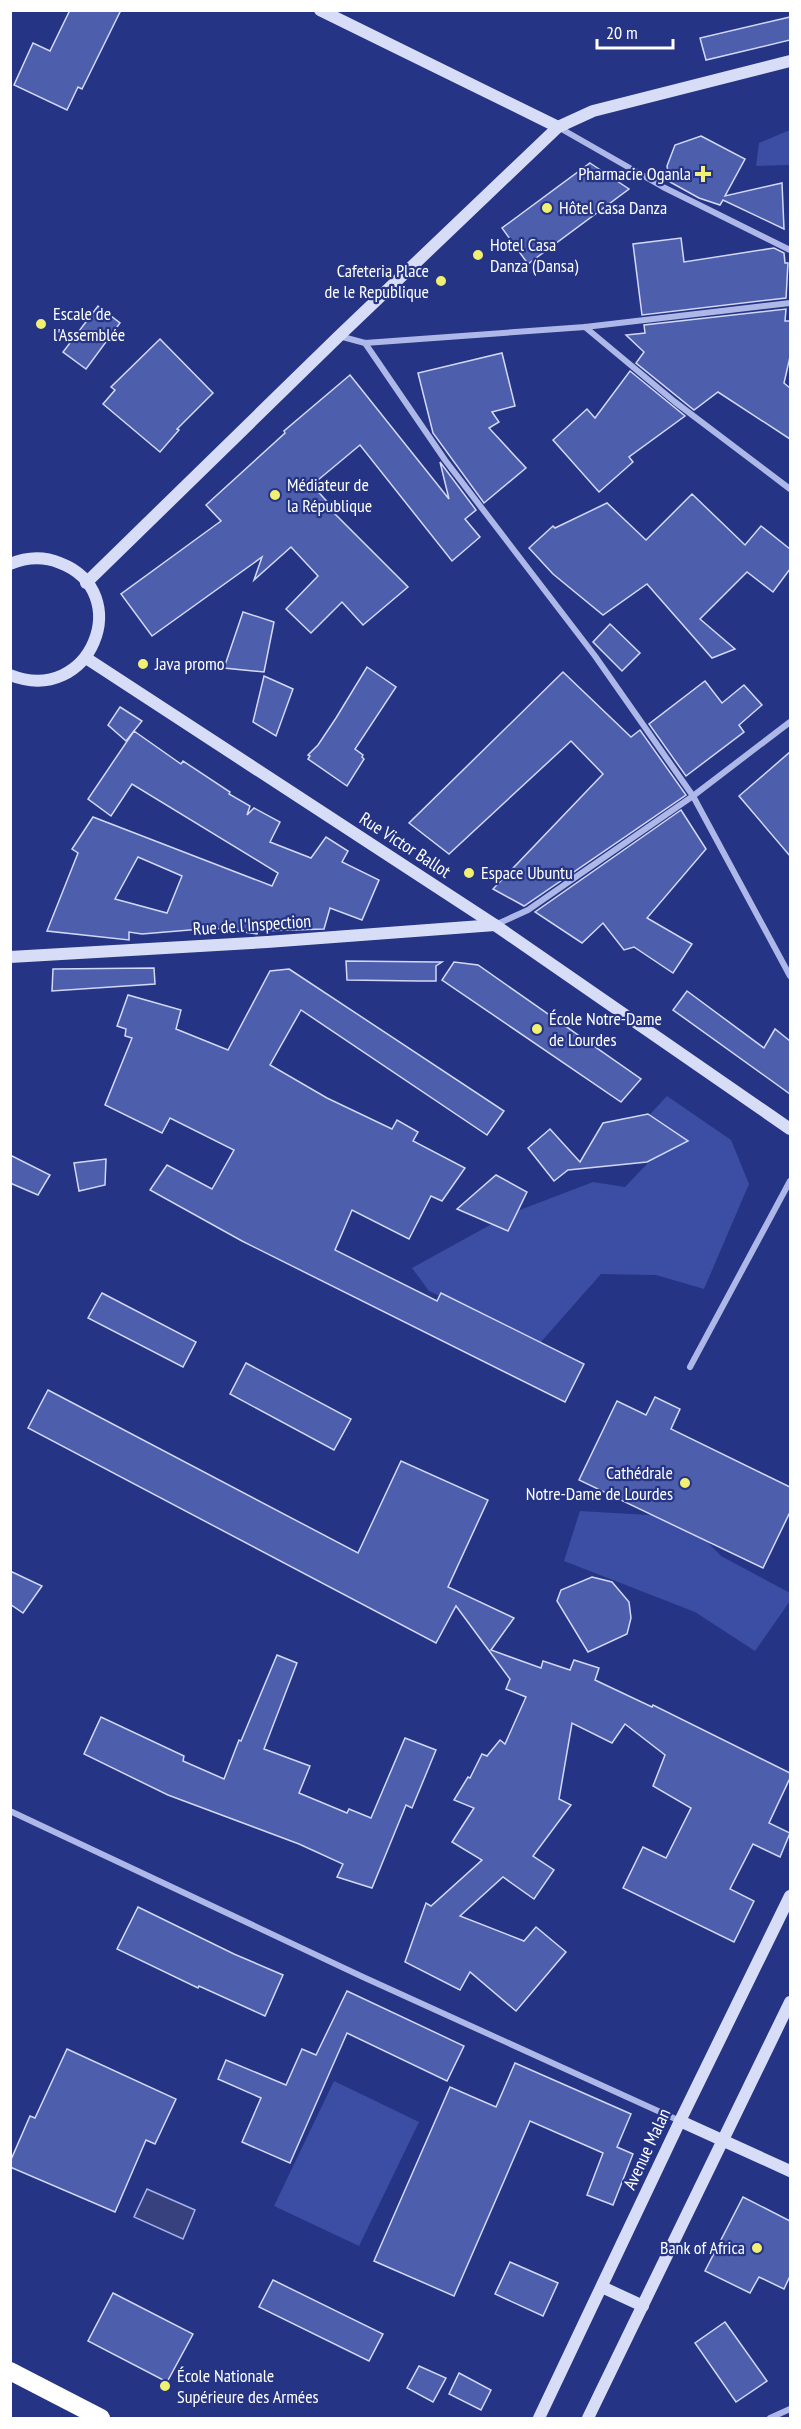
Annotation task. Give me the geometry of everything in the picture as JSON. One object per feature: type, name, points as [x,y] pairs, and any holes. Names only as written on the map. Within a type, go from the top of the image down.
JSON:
[{"type":"highway","points":[[10,2371],[101,2418]]},
{"type":"main road","points":[[320,10],[558,127]]},
{"type":"main road","points":[[87,583],[339,336],[558,127],[593,111],[790,61]]},
{"type":"main road","points":[[10,564],[33,558],[53,561],[72,569],[87,583],[96,601],[99,621],[95,641],[86,658],[65,675],[47,681],[29,681],[10,675]]},
{"type":"main road","name":"Rue Victor Ballot","points":[[86,658],[495,925],[790,1128]]},
{"type":"main road","name":"Rue de l'Inspection","points":[[10,957],[267,942],[495,925]]},
{"type":"main road","name":"Avenue Malan","points":[[539,2418],[790,1896]]},
{"type":"main road","points":[[588,2418],[790,2002]]},
{"type":"main road","points":[[680,2121],[790,2171]]},
{"type":"main road","points":[[602,2287],[643,2306]]},
{"type":"street","points":[[558,127],[663,187],[790,250]]},
{"type":"street","points":[[339,336],[365,343],[585,327],[790,303]]},
{"type":"street","points":[[585,327],[675,402],[790,489]]},
{"type":"street","points":[[365,343],[445,460],[595,656],[693,796],[790,976]]},
{"type":"street","points":[[495,925],[528,910],[693,796],[790,722]]},
{"type":"street","points":[[690,1367],[790,1181]]},
{"type":"street","points":[[10,1811],[363,1977],[680,2121]]},
{"type":"street","points":[[771,2418],[790,2409]]},
{"type":"shaded area","points":[[790,130],[790,165],[756,166],[759,143]]},
{"type":"shaded area","points":[[667,1096],[731,1140],[749,1184],[704,1289],[656,1275],[601,1274],[540,1343],[429,1291],[412,1268],[512,1213],[593,1182],[625,1187],[665,1145],[641,1124]]},
{"type":"shaded area","points":[[580,1511],[683,1517],[721,1556],[790,1593],[790,1601],[755,1651],[695,1612],[564,1561]]},
{"type":"shaded area","points":[[334,2081],[419,2122],[359,2246],[274,2206]]},
{"type":"shaded area","points":[[147,2189],[195,2210],[183,2239],[134,2217]]},
{"type":"building","points":[[70,10],[121,10],[82,89],[78,87],[67,110],[14,85],[33,43],[50,51]]},
{"type":"building","points":[[790,17],[790,40],[706,60],[700,38]]},
{"type":"building","name":"Pharmacie Oganla","points":[[701,136],[745,159],[725,196],[782,183],[784,229],[723,200],[720,205],[699,198],[670,182],[667,166],[675,145]]},
{"type":"building","points":[[590,163],[629,189],[528,264],[502,228]]},
{"type":"building","points":[[681,238],[684,262],[774,248],[784,253],[785,263],[788,263],[786,298],[642,315],[633,244]]},
{"type":"building","points":[[98,306],[120,323],[86,369],[63,352]]},
{"type":"building","points":[[786,309],[785,321],[790,321],[790,357],[784,383],[790,388],[790,439],[718,392],[694,410],[636,363],[644,352],[626,335],[645,333],[644,325]]},
{"type":"building","points":[[160,339],[213,393],[177,429],[179,430],[160,452],[103,404],[115,390],[111,387]]},
{"type":"building","points":[[502,353],[515,406],[492,412],[499,422],[489,428],[526,468],[484,503],[433,433],[418,373]]},
{"type":"building","points":[[630,371],[685,416],[629,457],[633,462],[599,492],[553,440],[587,409],[595,418]]},
{"type":"building","points":[[350,375],[449,499],[440,462],[476,510],[465,519],[480,537],[452,561],[360,445],[312,485],[333,508],[331,510],[408,587],[363,625],[342,602],[311,633],[286,609],[318,576],[291,547],[254,580],[262,557],[152,636],[121,594],[221,521],[206,505],[285,433],[284,431]]},
{"type":"building","points":[[692,494],[745,545],[761,526],[790,549],[790,569],[773,592],[747,572],[700,619],[735,649],[712,658],[647,584],[603,615],[553,574],[529,548],[553,526],[555,528],[607,503],[646,540]]},
{"type":"building","points":[[243,612],[274,622],[264,672],[224,668]]},
{"type":"building","points":[[610,624],[640,653],[622,671],[593,642]]},
{"type":"building","points":[[367,667],[396,687],[355,749],[363,755],[364,759],[347,786],[308,759],[310,756],[308,755],[318,745]]},
{"type":"building","points":[[563,672],[631,737],[640,730],[686,795],[524,906],[493,889],[603,774],[571,741],[449,854],[409,823]]},
{"type":"building","points":[[264,676],[293,689],[276,736],[253,722]]},
{"type":"building","points":[[705,681],[722,703],[744,685],[762,705],[739,725],[744,732],[686,776],[649,724]]},
{"type":"building","points":[[120,707],[142,721],[126,741],[108,725]]},
{"type":"building","points":[[134,731],[181,764],[183,761],[250,806],[247,815],[254,808],[280,822],[270,842],[311,858],[326,837],[348,851],[342,862],[379,880],[362,920],[330,908],[324,929],[258,931],[257,934],[214,928],[142,934],[129,932],[129,940],[47,931],[78,853],[72,849],[93,817],[272,886],[278,873],[132,784],[111,816],[88,799]],"holes":[[[138,857],[182,876],[167,913],[115,899]]]},
{"type":"building","points":[[790,752],[790,856],[739,796]]},
{"type":"building","points":[[681,810],[706,849],[647,918],[692,944],[673,973],[634,947],[624,950],[603,923],[582,943],[535,912]]},
{"type":"building","points":[[346,961],[442,962],[436,966],[436,981],[418,981],[347,980]]},
{"type":"building","points":[[454,962],[478,965],[641,1079],[621,1102],[442,980]]},
{"type":"building","points":[[154,968],[155,984],[52,991],[53,969]]},
{"type":"building","points":[[289,969],[504,1111],[487,1135],[301,1010],[270,1065],[327,1098],[392,1129],[397,1120],[418,1132],[413,1141],[465,1168],[442,1201],[431,1196],[409,1239],[352,1210],[335,1250],[437,1301],[441,1293],[584,1364],[565,1402],[242,1241],[150,1190],[167,1165],[212,1189],[234,1150],[170,1118],[162,1133],[105,1105],[132,1038],[125,1036],[126,1029],[117,1026],[128,995],[181,1010],[176,1029],[228,1050],[270,971]]},
{"type":"building","points":[[687,991],[764,1048],[775,1029],[790,1041],[790,1094],[673,1010]]},
{"type":"building","points":[[648,1114],[688,1141],[647,1162],[568,1170],[554,1181],[528,1148],[550,1129],[580,1162],[603,1123]]},
{"type":"building","points":[[10,1155],[50,1175],[38,1195],[10,1183]]},
{"type":"building","points":[[106,1159],[105,1185],[79,1191],[74,1163]]},
{"type":"building","points":[[496,1175],[527,1192],[508,1231],[457,1209]]},
{"type":"building","points":[[102,1293],[196,1342],[183,1367],[88,1318]]},
{"type":"building","points":[[246,1363],[351,1419],[334,1450],[230,1394]]},
{"type":"building","points":[[48,1390],[358,1553],[401,1461],[488,1500],[448,1587],[514,1618],[491,1650],[541,1668],[543,1661],[570,1670],[574,1660],[599,1668],[595,1680],[652,1707],[653,1705],[790,1773],[790,1778],[769,1823],[790,1833],[780,1857],[753,1844],[730,1889],[754,1901],[734,1942],[623,1888],[643,1847],[666,1858],[691,1808],[653,1786],[665,1755],[625,1724],[612,1743],[572,1723],[559,1799],[571,1805],[533,1856],[554,1870],[534,1899],[503,1877],[460,1916],[524,1941],[536,1927],[566,1952],[516,2011],[470,1972],[460,1990],[405,1962],[426,1903],[431,1906],[482,1860],[452,1842],[474,1808],[454,1800],[468,1777],[470,1778],[482,1754],[487,1756],[500,1740],[505,1744],[526,1697],[506,1689],[510,1679],[456,1606],[436,1643],[28,1428]]},
{"type":"building","name":"Cathédrale Notre-Dame de Lourdes","points":[[655,1397],[680,1409],[671,1429],[790,1487],[790,1512],[763,1568],[579,1480],[617,1401],[646,1415]]},
{"type":"building","points":[[10,1571],[42,1586],[23,1613],[10,1604]]},
{"type":"building","points":[[592,1577],[612,1582],[629,1602],[631,1618],[627,1634],[588,1652],[557,1601],[561,1590]]},
{"type":"building","points":[[277,1655],[297,1663],[264,1749],[310,1766],[299,1793],[347,1813],[349,1809],[371,1818],[405,1738],[436,1750],[412,1808],[406,1805],[372,1888],[337,1877],[343,1864],[299,1844],[168,1795],[84,1754],[101,1717],[184,1756],[183,1761],[224,1779]]},
{"type":"building","points":[[138,1907],[283,1975],[265,2016],[199,1986],[198,1988],[117,1949]]},
{"type":"building","points":[[347,1991],[464,2046],[447,2081],[347,2033],[290,2163],[242,2142],[261,2098],[218,2079],[226,2060],[286,2085],[302,2049],[316,2055]]},
{"type":"building","points":[[67,2049],[176,2099],[155,2144],[146,2140],[115,2212],[10,2167],[10,2162],[30,2116],[35,2118]]},
{"type":"building","points":[[515,2063],[631,2114],[617,2147],[633,2154],[613,2205],[587,2195],[603,2153],[530,2121],[454,2296],[374,2261],[450,2087],[496,2107]]},
{"type":"building","points":[[743,2197],[790,2221],[790,2276],[784,2289],[759,2277],[750,2293],[705,2271]]},
{"type":"building","points":[[510,2262],[558,2283],[543,2316],[495,2294]]},
{"type":"building","points":[[273,2280],[383,2334],[369,2361],[259,2307]]},
{"type":"building","points":[[113,2293],[193,2334],[167,2382],[88,2341]]},
{"type":"building","points":[[725,2322],[767,2381],[736,2402],[695,2343]]},
{"type":"building","points":[[419,2366],[446,2378],[433,2402],[407,2388]]},
{"type":"building","points":[[459,2373],[491,2390],[481,2410],[449,2394]]},
{"type":"place","name":"Pharmacie Oganla","points":[[703,174]]},
{"type":"place","name":"Hôtel Casa Danza","points":[[547,208]]},
{"type":"place","name":"Hotel Casa Danza (Dansa)","points":[[478,255]]},
{"type":"place","name":"Cafeteria Place de le Republique","points":[[441,281]]},
{"type":"place","name":"Escale de l'Assemblée","points":[[41,324]]},
{"type":"place","name":"Médiateur de la République","points":[[275,495]]},
{"type":"place","name":"Java promo","points":[[143,664]]},
{"type":"place","name":"Espace Ubuntu","points":[[469,873]]},
{"type":"place","name":"École Notre-Dame de Lourdes","points":[[537,1029]]},
{"type":"place","name":"Cathédrale Notre-Dame de Lourdes","points":[[685,1483]]},
{"type":"place","name":"Bank of Africa","points":[[757,2248]]},
{"type":"place","name":"École Nationale Supérieure des Armées","points":[[165,2386]]}]
